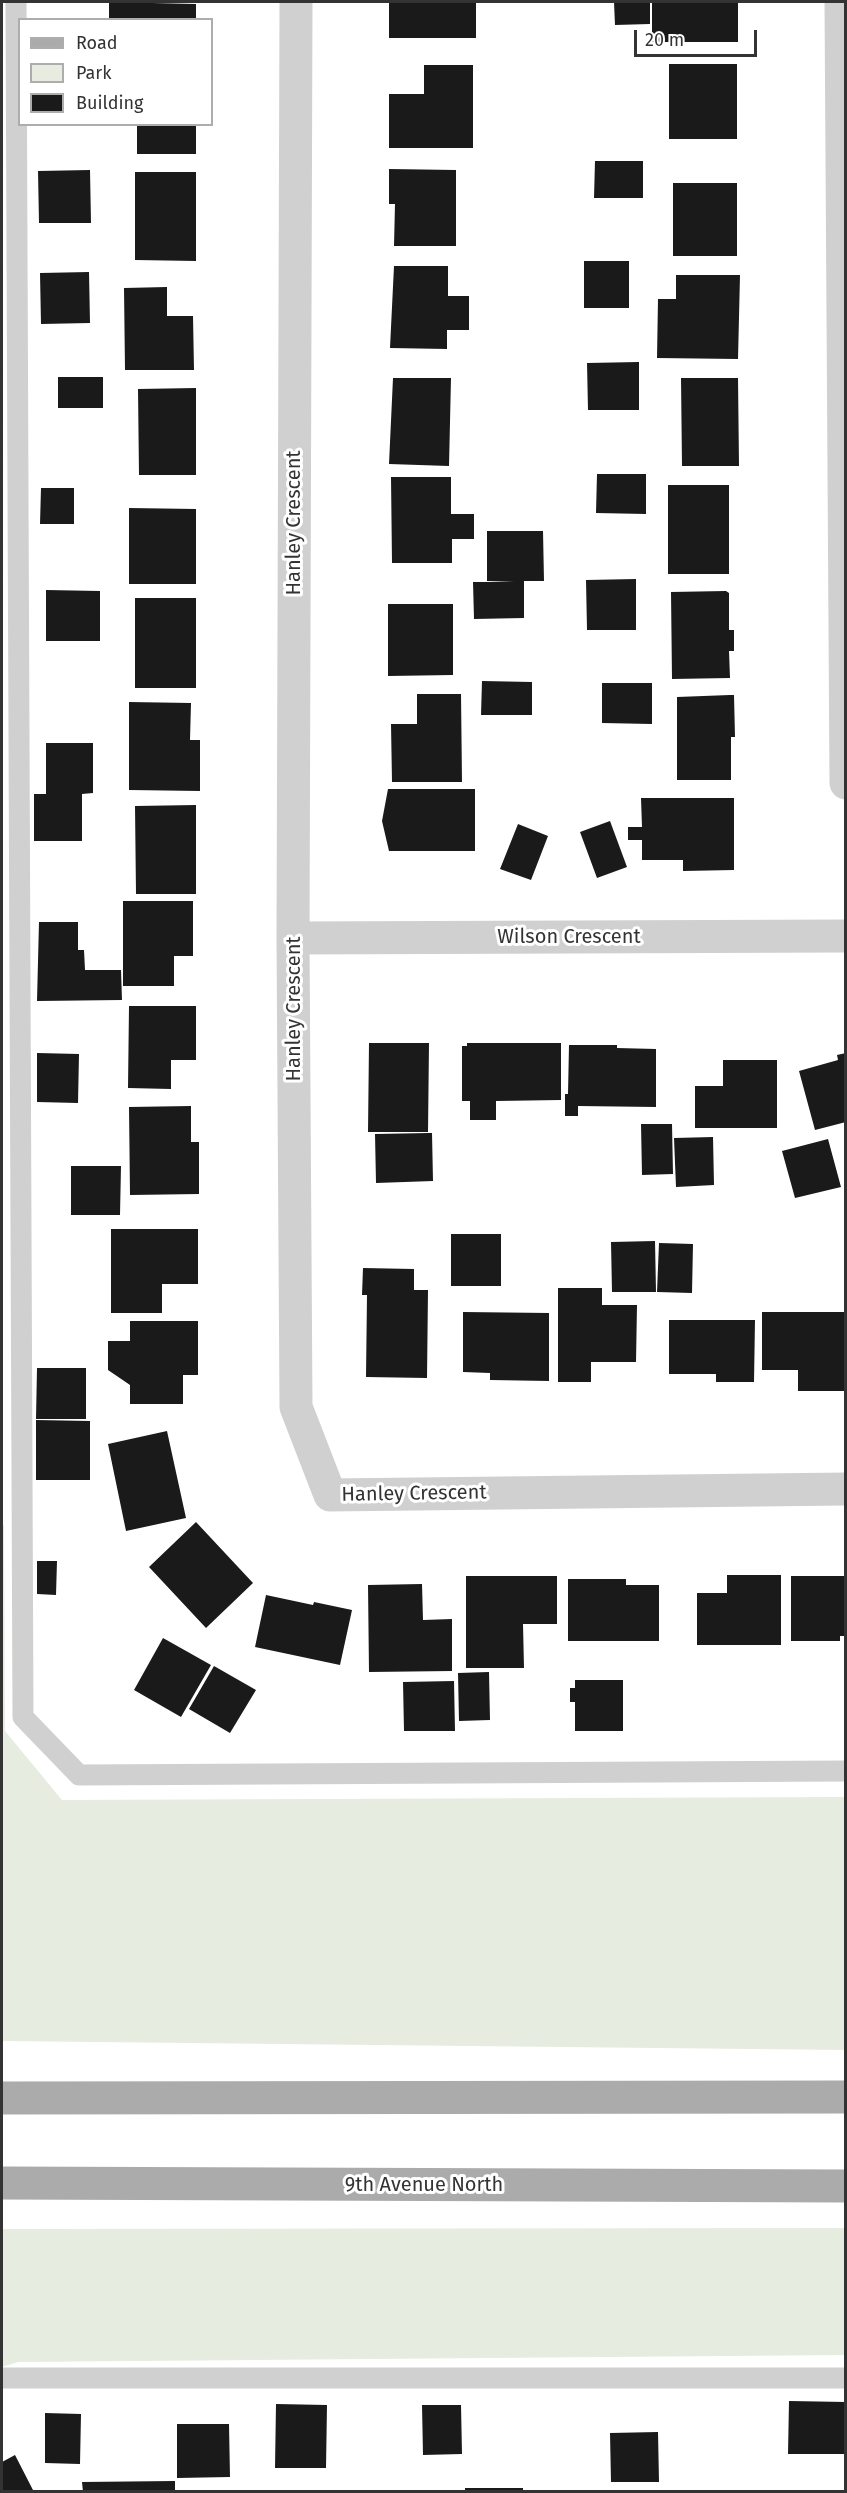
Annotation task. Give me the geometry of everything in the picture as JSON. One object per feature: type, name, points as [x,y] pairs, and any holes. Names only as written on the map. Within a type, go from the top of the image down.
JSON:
[{"type":"main road","points":[[2,2098],[846,2097]]},
{"type":"main road","name":"9th Avenue North","points":[[2,2183],[846,2186]]},
{"type":"street","name":"Hanley Crescent","points":[[296,2],[293,938],[296,1407],[330,1494],[846,1489]]},
{"type":"street","points":[[841,2],[846,783]]},
{"type":"street","name":"Wilson Crescent","points":[[293,938],[846,936]]},
{"type":"lane","points":[[16,2],[23,1717],[79,1775],[846,1771]]},
{"type":"lane","points":[[2,2378],[846,2378]]},
{"type":"green space","points":[[2,1525],[4,1525],[5,1731],[62,1800],[845,1797],[845,2050],[2,2041]]},
{"type":"green space","points":[[845,2228],[845,2355],[18,2362],[2,2367],[2,2229]]},
{"type":"building","points":[[109,2],[196,4],[196,18],[109,18]]},
{"type":"building","points":[[389,2],[476,2],[476,38],[389,38]]},
{"type":"building","points":[[614,2],[650,2],[650,24],[615,25]]},
{"type":"building","points":[[652,2],[738,2],[738,42],[652,42]]},
{"type":"building","points":[[669,64],[737,64],[737,139],[669,139]]},
{"type":"building","points":[[424,65],[473,65],[473,148],[389,148],[389,94],[424,94]]},
{"type":"building","points":[[137,126],[196,126],[196,154],[137,154]]},
{"type":"building","points":[[595,161],[643,161],[643,198],[594,198]]},
{"type":"building","points":[[389,169],[456,170],[456,246],[394,246],[395,204],[389,204]]},
{"type":"building","points":[[90,170],[91,223],[39,223],[38,171]]},
{"type":"building","points":[[135,172],[196,172],[196,261],[135,260]]},
{"type":"building","points":[[673,183],[737,183],[737,256],[673,256]]},
{"type":"building","points":[[584,261],[629,261],[629,308],[584,308]]},
{"type":"building","points":[[394,266],[448,266],[448,296],[469,296],[469,330],[447,330],[447,349],[390,348]]},
{"type":"building","points":[[89,272],[90,323],[41,324],[40,273]]},
{"type":"building","points":[[676,275],[740,275],[738,359],[657,358],[658,299],[676,299]]},
{"type":"building","points":[[167,287],[167,316],[193,316],[194,370],[125,370],[124,288]]},
{"type":"building","points":[[639,362],[639,410],[588,410],[587,363]]},
{"type":"building","points":[[58,377],[103,377],[103,408],[58,408]]},
{"type":"building","points":[[393,378],[451,378],[449,466],[389,464]]},
{"type":"building","points":[[681,378],[738,378],[739,466],[682,466]]},
{"type":"building","points":[[196,388],[196,475],[139,475],[138,389]]},
{"type":"building","points":[[597,474],[646,474],[646,514],[596,513]]},
{"type":"building","points":[[391,477],[451,477],[451,514],[474,514],[474,539],[452,539],[452,563],[392,563]]},
{"type":"building","points":[[668,485],[729,485],[729,574],[668,574]]},
{"type":"building","points":[[41,488],[74,488],[74,524],[40,524]]},
{"type":"building","points":[[129,508],[196,509],[196,584],[129,584]]},
{"type":"building","points":[[487,531],[543,531],[544,581],[524,581],[524,618],[474,619],[473,582],[514,582],[487,581]]},
{"type":"building","points":[[636,579],[636,630],[587,630],[586,580]]},
{"type":"building","points":[[46,590],[100,591],[100,641],[46,641]]},
{"type":"building","points":[[726,591],[729,593],[729,630],[734,630],[734,651],[729,651],[730,678],[672,679],[671,592]]},
{"type":"building","points":[[135,598],[196,598],[196,688],[135,688]]},
{"type":"building","points":[[388,604],[453,604],[453,675],[388,676]]},
{"type":"building","points":[[482,681],[532,682],[532,715],[481,715]]},
{"type":"building","points":[[602,683],[652,683],[652,724],[602,723]]},
{"type":"building","points":[[417,694],[461,694],[462,782],[392,782],[391,724],[417,724]]},
{"type":"building","points":[[734,695],[735,737],[731,737],[731,780],[677,780],[677,697]]},
{"type":"building","points":[[129,702],[191,703],[190,740],[200,740],[200,791],[129,790]]},
{"type":"building","points":[[46,743],[93,743],[93,793],[82,794],[82,841],[34,841],[34,794],[46,794]]},
{"type":"building","points":[[388,789],[475,789],[475,851],[389,851],[382,821]]},
{"type":"building","points":[[641,798],[734,798],[734,870],[683,871],[683,860],[642,860],[642,840],[628,840],[628,827],[642,827]]},
{"type":"building","points":[[196,805],[196,894],[136,894],[135,806]]},
{"type":"building","points":[[610,821],[627,867],[597,878],[580,832]]},
{"type":"building","points":[[518,824],[548,836],[531,880],[500,869]]},
{"type":"building","points":[[123,901],[193,901],[193,956],[174,956],[174,986],[123,986]]},
{"type":"building","points":[[39,922],[78,922],[78,950],[84,950],[85,970],[121,970],[122,1000],[37,1001]]},
{"type":"building","points":[[129,1006],[196,1006],[196,1060],[171,1060],[171,1089],[128,1088]]},
{"type":"building","points":[[369,1043],[429,1043],[428,1132],[368,1132]]},
{"type":"building","points":[[467,1043],[561,1043],[561,1100],[496,1101],[496,1120],[470,1120],[470,1101],[462,1101],[462,1046],[467,1046]]},
{"type":"building","points":[[569,1045],[617,1045],[617,1048],[656,1049],[656,1107],[578,1106],[578,1116],[565,1116]]},
{"type":"building","points":[[37,1053],[79,1054],[78,1103],[37,1102]]},
{"type":"building","points":[[846,1053],[846,1122],[815,1130],[799,1071],[838,1060],[837,1055]]},
{"type":"building","points":[[723,1060],[777,1060],[777,1128],[695,1128],[695,1086],[723,1086]]},
{"type":"building","points":[[191,1106],[191,1142],[199,1142],[199,1194],[130,1195],[129,1107]]},
{"type":"building","points":[[641,1124],[672,1124],[673,1174],[642,1175]]},
{"type":"building","points":[[432,1133],[433,1181],[376,1183],[375,1134]]},
{"type":"building","points":[[713,1137],[714,1185],[676,1187],[674,1138]]},
{"type":"building","points":[[828,1139],[841,1187],[795,1198],[782,1151]]},
{"type":"building","points":[[71,1166],[121,1166],[120,1215],[71,1215]]},
{"type":"building","points":[[111,1229],[198,1229],[198,1284],[162,1284],[162,1313],[111,1313]]},
{"type":"building","points":[[451,1234],[501,1234],[501,1286],[451,1286]]},
{"type":"building","points":[[655,1241],[656,1292],[612,1292],[611,1242]]},
{"type":"building","points":[[659,1243],[693,1244],[692,1293],[657,1292]]},
{"type":"building","points":[[363,1268],[414,1269],[414,1290],[428,1290],[427,1378],[366,1377],[367,1295],[362,1295]]},
{"type":"building","points":[[558,1288],[602,1288],[602,1305],[637,1305],[636,1362],[591,1362],[591,1382],[558,1382]]},
{"type":"building","points":[[463,1312],[549,1313],[549,1381],[490,1380],[490,1373],[463,1372]]},
{"type":"building","points":[[762,1312],[846,1312],[846,1391],[798,1391],[798,1370],[762,1370]]},
{"type":"building","points":[[669,1320],[755,1320],[754,1382],[716,1382],[716,1374],[669,1374]]},
{"type":"building","points":[[130,1321],[198,1321],[198,1375],[183,1375],[183,1404],[130,1404],[130,1385],[108,1370],[108,1341],[130,1341]]},
{"type":"building","points":[[37,1368],[86,1368],[86,1419],[36,1419]]},
{"type":"building","points":[[36,1420],[90,1421],[90,1480],[36,1480]]},
{"type":"building","points":[[167,1431],[186,1518],[126,1531],[108,1444]]},
{"type":"building","points":[[196,1522],[253,1583],[206,1628],[149,1567]]},
{"type":"building","points":[[37,1561],[57,1561],[56,1595],[37,1594]]},
{"type":"building","points":[[727,1575],[781,1575],[781,1645],[697,1645],[697,1593],[727,1593]]},
{"type":"building","points":[[466,1576],[557,1576],[557,1624],[523,1624],[524,1668],[466,1668]]},
{"type":"building","points":[[791,1576],[846,1576],[846,1636],[840,1636],[840,1641],[791,1641]]},
{"type":"building","points":[[568,1579],[626,1579],[626,1585],[659,1585],[659,1641],[568,1641]]},
{"type":"building","points":[[422,1584],[423,1620],[452,1619],[452,1671],[369,1672],[368,1585]]},
{"type":"building","points":[[266,1595],[352,1610],[340,1665],[255,1647]]},
{"type":"building","points":[[163,1638],[211,1665],[181,1717],[134,1690]]},
{"type":"building","points":[[214,1666],[256,1690],[230,1733],[189,1709]]},
{"type":"building","points":[[489,1672],[490,1720],[459,1721],[458,1673]]},
{"type":"building","points":[[575,1680],[623,1680],[623,1731],[575,1731],[575,1702],[570,1702],[570,1688],[575,1688]]},
{"type":"building","points":[[454,1681],[455,1731],[404,1731],[403,1682]]},
{"type":"building","points":[[789,2401],[846,2402],[846,2454],[788,2454]]},
{"type":"building","points":[[276,2404],[327,2405],[326,2468],[275,2468]]},
{"type":"building","points":[[422,2405],[461,2405],[462,2454],[423,2455]]},
{"type":"building","points":[[45,2413],[81,2414],[80,2464],[45,2463]]},
{"type":"building","points":[[177,2424],[229,2424],[230,2477],[177,2478]]},
{"type":"building","points":[[658,2432],[659,2482],[611,2482],[610,2433]]},
{"type":"building","points":[[15,2455],[34,2492],[2,2492],[2,2462]]},
{"type":"building","points":[[175,2481],[175,2492],[83,2492],[82,2482]]},
{"type":"building","points":[[465,2488],[523,2488],[523,2492],[465,2492]]}]
